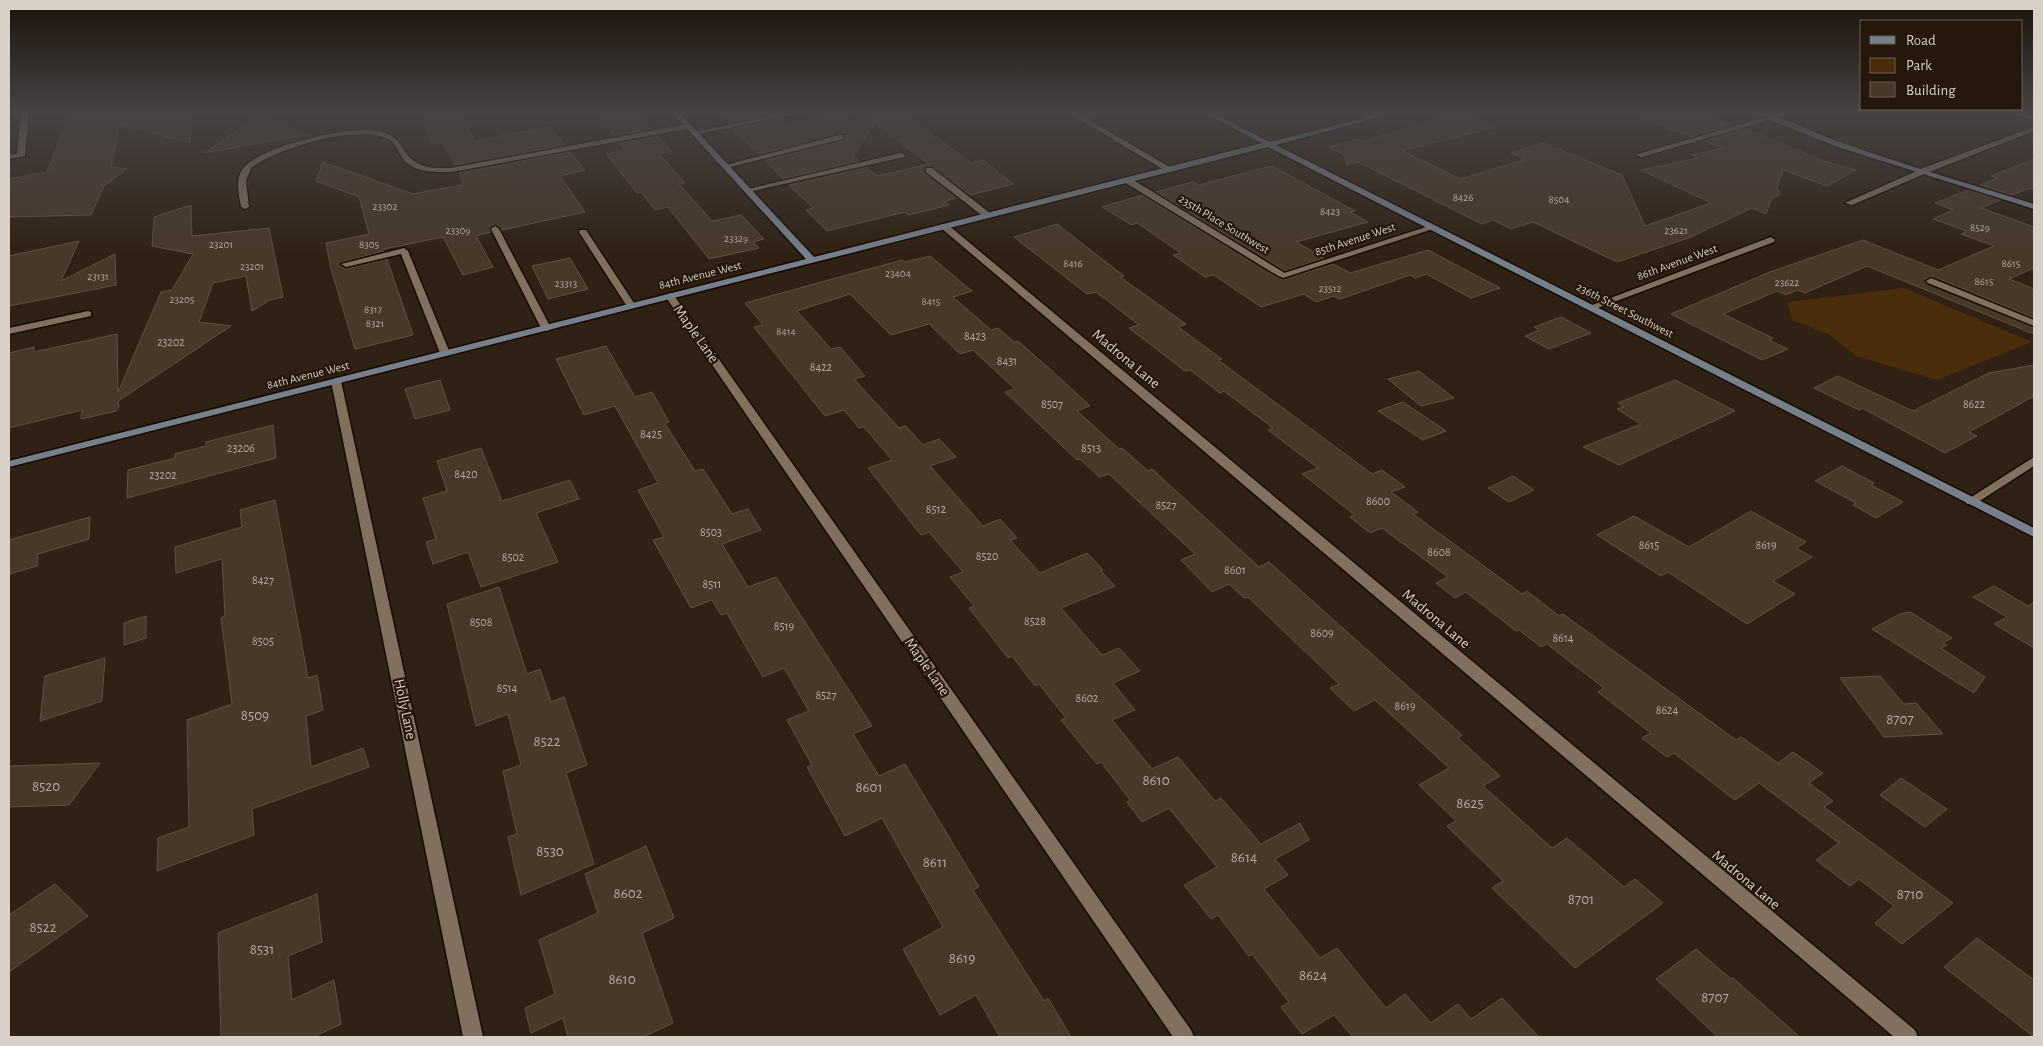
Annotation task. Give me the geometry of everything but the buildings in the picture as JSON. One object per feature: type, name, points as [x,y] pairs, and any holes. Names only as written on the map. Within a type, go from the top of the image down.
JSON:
[{"type":"street","points":[[245,207],[242,179],[247,168],[263,160]]},
{"type":"street","points":[[405,160],[419,168],[450,170],[511,160]]},
{"type":"street","points":[[720,160],[812,260]]},
{"type":"street","points":[[726,166],[751,160]]},
{"type":"street","points":[[748,190],[880,160]]},
{"type":"street","points":[[1153,160],[1169,169]]},
{"type":"street","name":"84th Avenue West","points":[[9,464],[1206,160]]},
{"type":"street","name":"236th Street Southwest","points":[[1302,160],[1435,226],[2034,533]]},
{"type":"street","points":[[1892,160],[2034,207]]},
{"type":"street","points":[[1849,203],[1954,160]]},
{"type":"street","points":[[929,170],[987,215]]},
{"type":"street","name":"235th Place Southwest","points":[[1127,180],[1283,275]]},
{"type":"street","name":"Madrona Lane","points":[[944,226],[1908,1037]]},
{"type":"street","name":"85th Avenue West","points":[[1283,275],[1435,226]]},
{"type":"street","points":[[495,229],[546,328]]},
{"type":"street","points":[[583,232],[631,306]]},
{"type":"street","name":"86th Avenue West","points":[[1592,307],[1771,240]]},
{"type":"street","points":[[346,264],[404,251],[445,353]]},
{"type":"street","points":[[1931,281],[2034,323]]},
{"type":"street","name":"Maple Lane","points":[[670,296],[1184,1037]]},
{"type":"street","points":[[9,331],[88,314]]},
{"type":"street","name":"Holly Lane","points":[[336,381],[473,1037]]},
{"type":"street","points":[[1971,501],[2034,461]]},
{"type":"green space","points":[[1904,288],[2032,342],[1937,380],[1856,356],[1830,335],[1792,320],[1788,302]]}]
